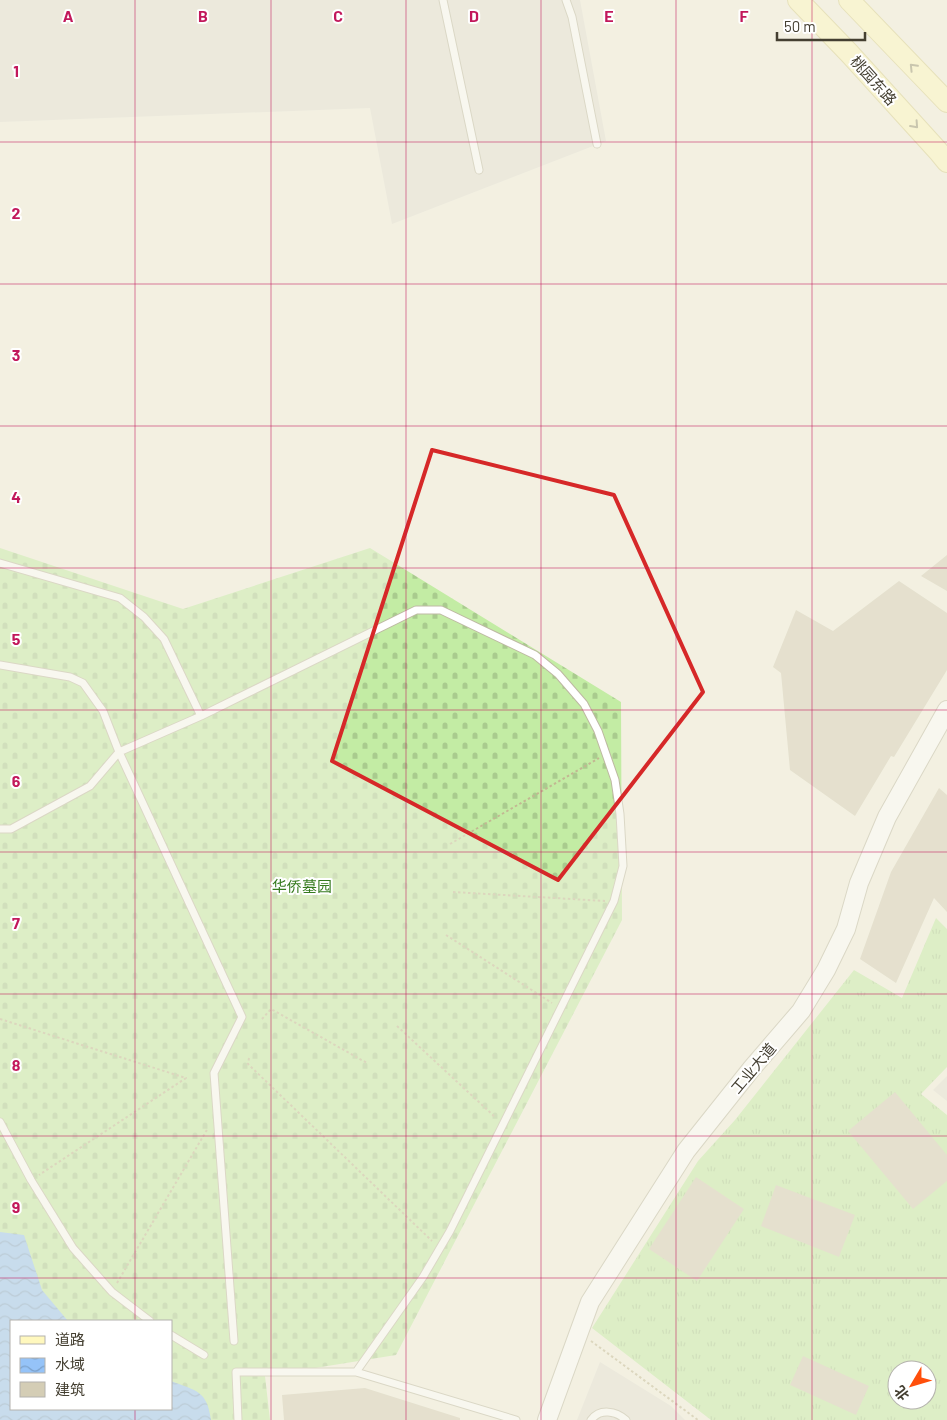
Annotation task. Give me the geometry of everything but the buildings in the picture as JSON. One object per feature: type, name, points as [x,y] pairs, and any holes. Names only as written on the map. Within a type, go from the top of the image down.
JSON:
[{"type":"main road","name":"桃园东路","points":[[798,0],[849,53],[947,162]]},
{"type":"main road","points":[[849,0],[947,102]]},
{"type":"street","name":"工业大道","points":[[547,1420],[590,1302],[686,1151],[752,1068],[801,1011],[821,978],[846,929],[859,883],[887,817],[947,710]]},
{"type":"lane","points":[[443,0],[479,170]]},
{"type":"lane","points":[[566,0],[572,17],[597,144]]},
{"type":"lane","points":[[0,564],[120,598],[144,617],[164,639],[201,716]]},
{"type":"lane","points":[[0,829],[11,829],[90,786],[119,752],[201,716],[416,610],[441,610],[535,655],[558,674],[584,704],[598,731],[615,780],[623,851],[622,866],[614,901],[450,1231],[423,1277],[356,1372]]},
{"type":"lane","points":[[0,665],[70,677],[83,683],[103,711],[119,752],[242,1017],[214,1073],[234,1341]]},
{"type":"lane","points":[[0,1122],[31,1180],[73,1248],[112,1292],[149,1320]]},
{"type":"lane","points":[[172,1336],[204,1354]]},
{"type":"lane","points":[[238,1420],[236,1372],[356,1372],[516,1420]]},
{"type":"lane","points":[[590,1420],[606,1411],[617,1414],[626,1420]]},
{"type":"path","points":[[450,844],[606,754]]},
{"type":"path","points":[[453,892],[614,901]]},
{"type":"path","points":[[446,935],[560,1008]]},
{"type":"path","points":[[262,1020],[271,1010],[367,1064]]},
{"type":"path","points":[[0,1019],[186,1078],[31,1180]]},
{"type":"path","points":[[397,1026],[502,1124]]},
{"type":"path","points":[[249,1058],[248,1064],[440,1248]]},
{"type":"path","points":[[112,1292],[217,1112]]},
{"type":"path","points":[[579,1332],[698,1420]]},
{"type":"highlighted area","points":[[432,450],[614,495],[703,692],[558,880],[332,761]]},
{"type":"shaded area","points":[[0,0],[580,0],[606,141],[392,224],[370,108],[0,122]]},
{"type":"shaded area","points":[[947,1076],[947,1101],[933,1090]]},
{"type":"shaded area","points":[[600,1362],[671,1406],[685,1420],[577,1420]]},
{"type":"green space","name":"华侨墓园","points":[[0,548],[183,609],[370,548],[621,702],[622,920],[396,1355],[265,1376],[270,1420],[0,1420]]},
{"type":"green space","points":[[936,918],[947,929],[947,1067],[921,1094],[947,1115],[947,1420],[711,1420],[592,1328],[698,1161],[735,1120],[854,970],[902,998]]},
{"type":"water","points":[[0,1232],[24,1235],[42,1290],[67,1320],[10,1320],[10,1410],[172,1410],[172,1381],[199,1393],[207,1403],[211,1420],[0,1420]]}]
